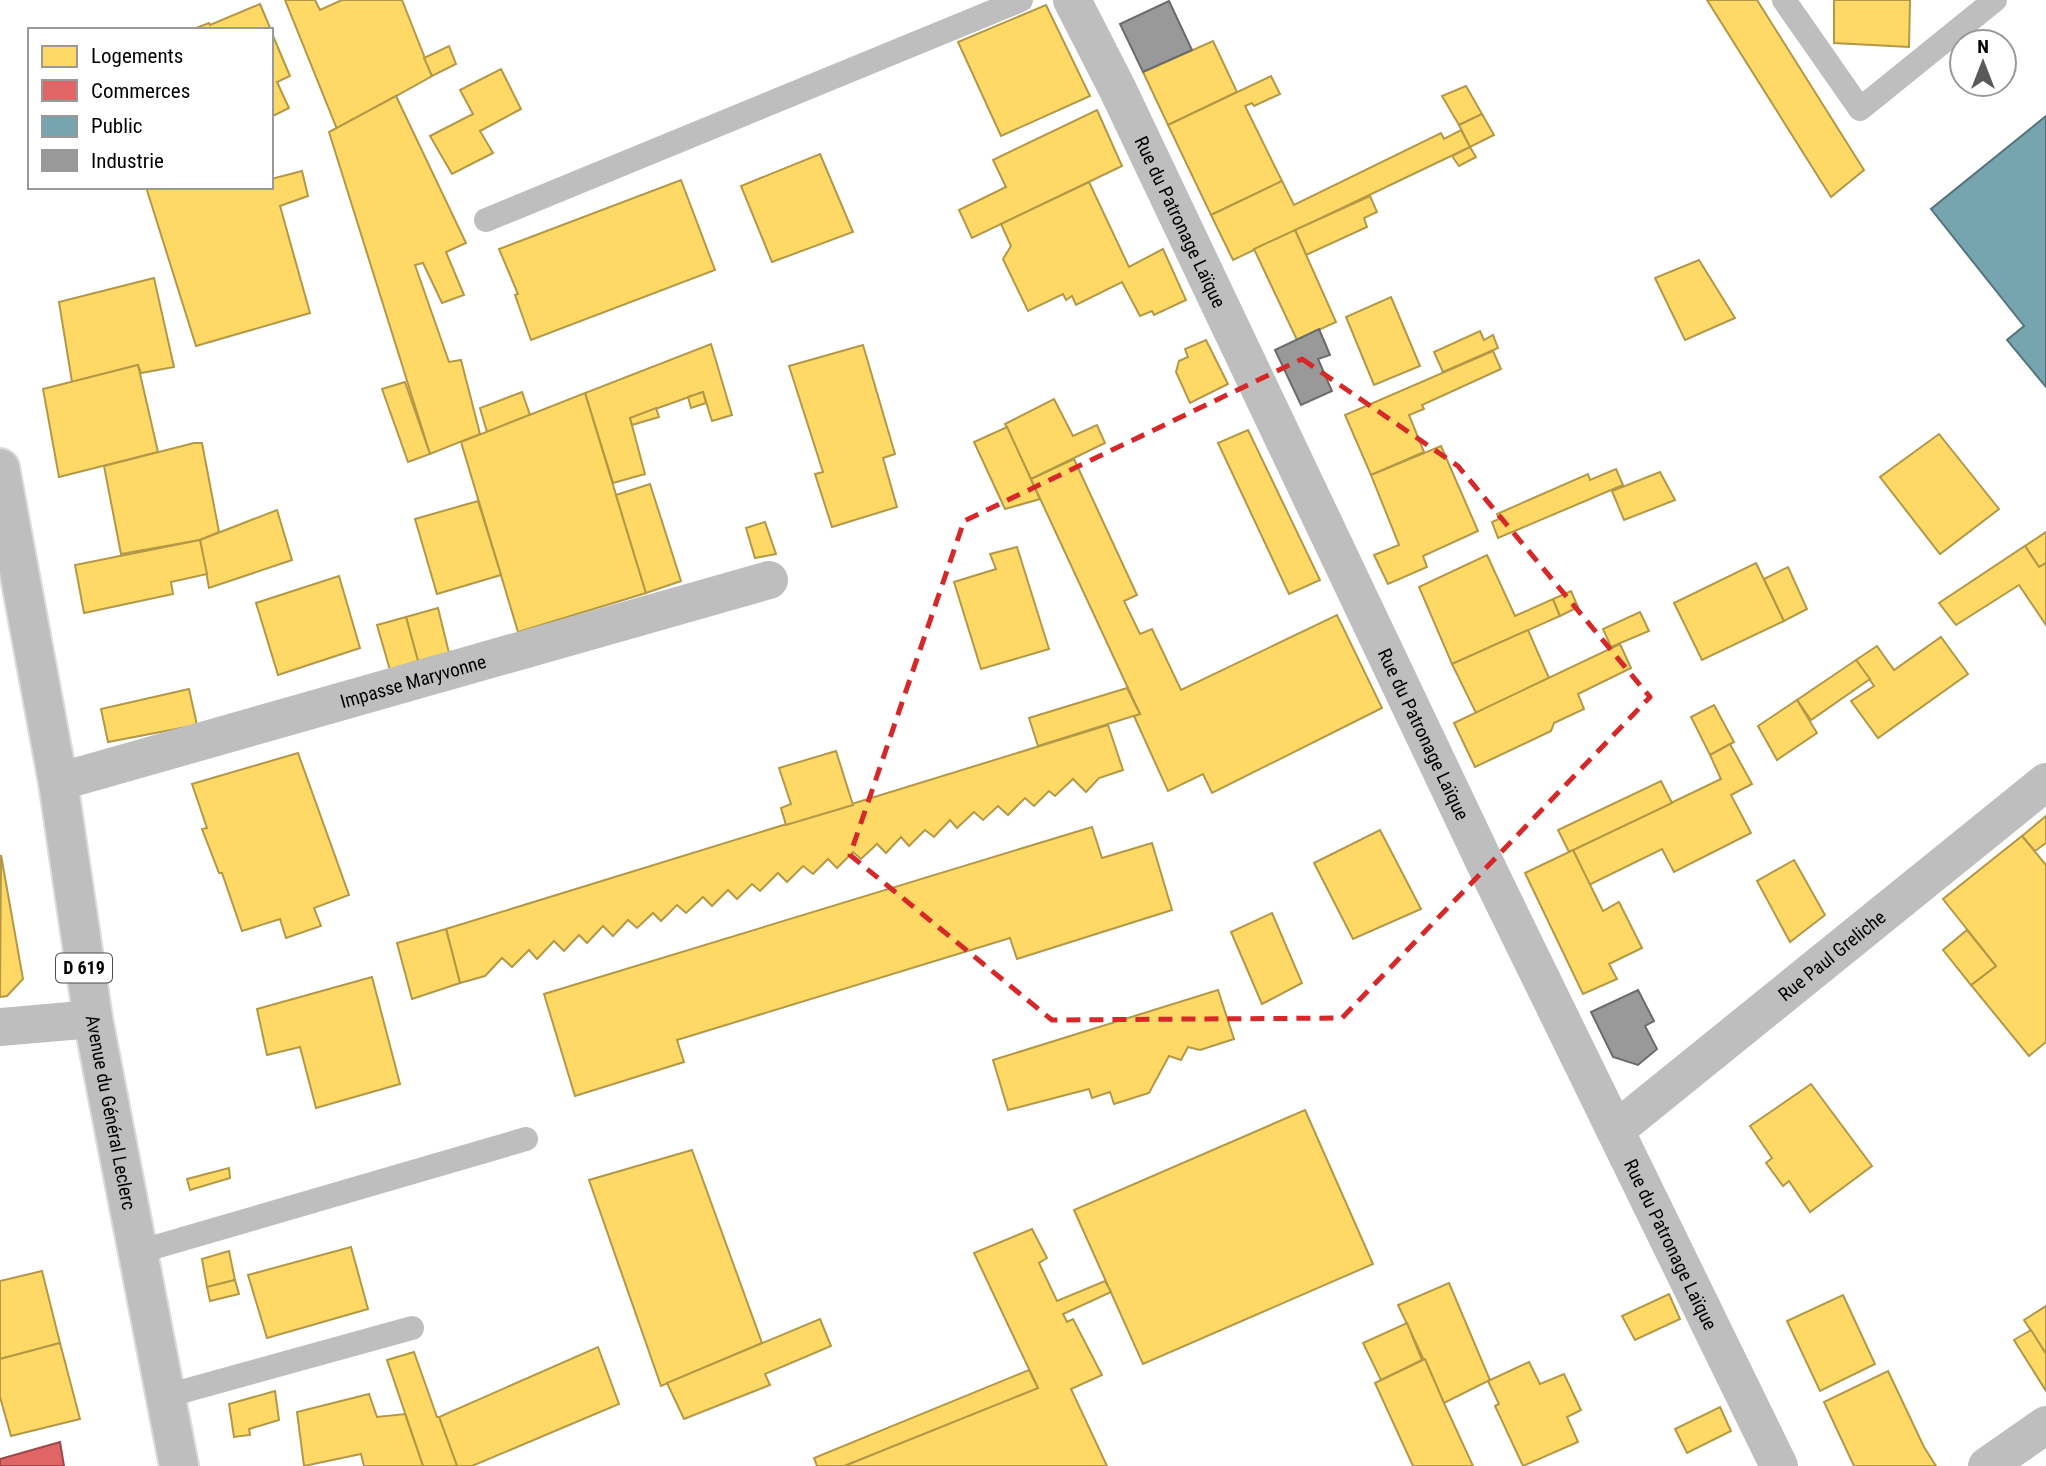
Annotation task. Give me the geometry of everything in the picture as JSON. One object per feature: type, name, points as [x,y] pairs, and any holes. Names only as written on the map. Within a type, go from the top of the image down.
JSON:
[{"type":"street","name":"Rue du Patronage Laïque","points":[[1072,0],[1493,880],[1618,1129],[1779,1466]]},
{"type":"street","name":"Avenue du Général Leclerc","points":[[0,468],[58,782],[93,1019],[179,1466]]},
{"type":"street","name":"Impasse Maryvonne","points":[[58,782],[769,580]]},
{"type":"street","name":"Rue Paul Greliche","points":[[1618,1129],[2046,782]]},
{"type":"street","points":[[0,1027],[93,1019]]},
{"type":"street","points":[[1987,1466],[2046,1425]]},
{"type":"lane","points":[[486,220],[1021,0]]},
{"type":"lane","points":[[1784,0],[1860,109],[1995,0]]},
{"type":"lane","points":[[138,1252],[526,1139]]},
{"type":"lane","points":[[166,1396],[412,1328]]},
{"type":"highlighted area","points":[[1302,359],[1458,466],[1650,697],[1342,1018],[1052,1020],[850,855],[964,521]]},
{"type":"building: Logements","points":[[285,0],[315,0],[320,10],[342,0],[402,0],[432,76],[337,129]]},
{"type":"building: Logements","points":[[1707,0],[1757,0],[1864,170],[1831,197]]},
{"type":"building: Logements","points":[[1834,0],[1910,0],[1909,47],[1834,43]]},
{"type":"building: Logements","points":[[260,4],[270,28],[196,28],[209,23],[210,25]]},
{"type":"building: Logements","points":[[1046,5],[1090,96],[1001,136],[958,42]]},
{"type":"building: Logements","points":[[273,36],[290,76],[277,82],[289,108],[273,116]]},
{"type":"building: Logements","points":[[1213,41],[1237,92],[1168,125],[1143,72]]},
{"type":"building: Logements","points":[[449,46],[456,64],[432,76],[424,58]]},
{"type":"building: Logements","points":[[501,69],[521,109],[480,131],[493,153],[452,174],[430,136],[473,114],[460,90]]},
{"type":"building: Logements","points":[[1271,76],[1280,94],[1254,106],[1252,103],[1245,106],[1282,181],[1211,215],[1168,125]]},
{"type":"building: Logements","points":[[1466,86],[1482,114],[1459,125],[1442,96]]},
{"type":"building: Logements","points":[[396,96],[466,243],[446,252],[464,295],[442,303],[423,263],[415,265],[449,362],[461,360],[480,434],[430,454],[329,132]]},
{"type":"building: Logements","points":[[1097,110],[1122,166],[972,238],[959,210],[1006,187],[993,160]]},
{"type":"building: Logements","points":[[1482,114],[1494,135],[1470,147],[1459,125]]},
{"type":"building: Logements","points":[[1461,130],[1470,147],[1233,260],[1211,215],[1282,181],[1294,205],[1441,133],[1444,139]]},
{"type":"building: Logements","points":[[1470,147],[1476,157],[1459,166],[1452,156]]},
{"type":"building: Logements","points":[[820,154],[853,232],[772,262],[741,186]]},
{"type":"building: Logements","points":[[302,171],[308,196],[280,206],[310,313],[196,346],[147,189],[273,189],[273,178]]},
{"type":"building: Logements","points":[[681,180],[715,270],[531,340],[515,295],[518,294],[499,249]]},
{"type":"building: Logements","points":[[1089,182],[1129,267],[1163,249],[1186,300],[1154,315],[1152,311],[1140,316],[1122,282],[1076,305],[1072,296],[1066,300],[1063,294],[1028,311],[1003,259],[1011,246],[1001,224]]},
{"type":"building: Logements","points":[[1370,196],[1377,212],[1364,218],[1367,227],[1306,255],[1295,230]]},
{"type":"building: Logements","points":[[1295,230],[1336,322],[1297,340],[1254,249]]},
{"type":"building: Logements","points":[[1699,260],[1735,318],[1685,340],[1655,278]]},
{"type":"building: Logements","points":[[154,278],[174,367],[141,373],[138,365],[72,382],[59,302]]},
{"type":"building: Logements","points":[[1391,297],[1420,366],[1374,385],[1346,317]]},
{"type":"building: Logements","points":[[1480,331],[1484,340],[1493,335],[1498,348],[1443,372],[1434,352]]},
{"type":"building: Logements","points":[[1206,340],[1228,384],[1190,403],[1176,372],[1179,361],[1188,357],[1185,349]]},
{"type":"building: Logements","points":[[711,344],[732,415],[712,421],[703,392],[630,418],[645,474],[613,483],[585,393]]},
{"type":"building: Logements","points":[[863,345],[895,454],[883,458],[897,507],[832,527],[815,474],[823,472],[789,366]]},
{"type":"building: Logements","points":[[1493,351],[1501,369],[1422,405],[1424,409],[1409,415],[1424,452],[1371,475],[1345,415]]},
{"type":"building: Logements","points":[[138,365],[158,452],[59,477],[43,389]]},
{"type":"building: Logements","points":[[405,382],[430,454],[408,462],[382,389]]},
{"type":"building: Logements","points":[[522,392],[530,415],[487,432],[480,408]]},
{"type":"building: Logements","points":[[703,392],[706,403],[691,408],[688,397]]},
{"type":"building: Logements","points":[[585,393],[646,593],[518,632],[461,442]]},
{"type":"building: Logements","points":[[1054,399],[1073,436],[1097,425],[1105,443],[1031,479],[1005,424]]},
{"type":"building: Logements","points":[[656,408],[659,417],[632,425],[630,418]]},
{"type":"building: Logements","points":[[1007,427],[1040,499],[1005,509],[974,442]]},
{"type":"building: Logements","points":[[1248,430],[1320,580],[1289,594],[1218,443]]},
{"type":"building: Logements","points":[[1939,434],[1999,509],[1940,554],[1880,477]]},
{"type":"building: Logements","points":[[202,443],[219,532],[200,540],[121,554],[104,466]]},
{"type":"building: Logements","points":[[1441,446],[1478,531],[1423,556],[1427,567],[1388,584],[1374,555],[1399,545],[1371,475]]},
{"type":"building: Logements","points":[[1074,459],[1137,595],[1124,601],[1140,634],[1152,629],[1181,690],[1337,615],[1382,708],[1212,793],[1203,774],[1168,791],[1134,716],[1140,714],[1031,479]]},
{"type":"building: Logements","points":[[1616,469],[1623,485],[1498,538],[1492,522],[1499,519],[1497,514],[1588,474],[1590,480]]},
{"type":"building: Logements","points":[[1660,472],[1675,500],[1624,520],[1612,491]]},
{"type":"building: Logements","points":[[650,484],[681,581],[646,593],[616,495]]},
{"type":"building: Logements","points":[[478,501],[501,575],[437,594],[415,519]]},
{"type":"building: Logements","points":[[277,510],[292,560],[209,588],[200,540]]},
{"type":"building: Logements","points":[[765,522],[776,554],[755,558],[746,528]]},
{"type":"building: Logements","points":[[2046,532],[2046,563],[2039,567],[2025,546]]},
{"type":"building: Logements","points":[[200,540],[207,574],[171,582],[173,594],[84,613],[75,565]]},
{"type":"building: Logements","points":[[2025,546],[2039,567],[2046,563],[2046,625],[2019,585],[1956,625],[1939,603]]},
{"type":"building: Logements","points":[[1017,547],[1049,649],[981,669],[954,582],[996,569],[990,554]]},
{"type":"building: Logements","points":[[1487,555],[1515,616],[1553,599],[1560,616],[1452,664],[1419,587]]},
{"type":"building: Logements","points":[[1756,563],[1784,621],[1702,660],[1674,603]]},
{"type":"building: Logements","points":[[1788,567],[1807,609],[1784,621],[1764,579]]},
{"type":"building: Logements","points":[[339,576],[360,648],[278,675],[256,603]]},
{"type":"building: Logements","points":[[1571,591],[1578,607],[1560,616],[1553,599]]},
{"type":"building: Logements","points":[[438,608],[449,653],[418,661],[406,617]]},
{"type":"building: Logements","points":[[1640,612],[1649,631],[1611,647],[1603,629]]},
{"type":"building: Logements","points":[[406,617],[418,661],[390,670],[377,625]]},
{"type":"building: Logements","points":[[1528,630],[1549,678],[1476,713],[1452,664]]},
{"type":"building: Logements","points":[[1941,637],[1968,674],[1878,738],[1851,701],[1874,686],[1856,660],[1877,646],[1894,670]]},
{"type":"building: Logements","points":[[1620,644],[1631,668],[1578,694],[1584,709],[1554,723],[1551,731],[1475,767],[1454,723]]},
{"type":"building: Logements","points":[[1856,660],[1870,679],[1811,720],[1797,700]]},
{"type":"building: Logements","points":[[1127,688],[1140,714],[1038,746],[1029,718]]},
{"type":"building: Logements","points":[[189,689],[197,725],[108,742],[101,709]]},
{"type":"building: Logements","points":[[1797,700],[1817,733],[1777,760],[1758,726]]},
{"type":"building: Logements","points":[[1714,705],[1734,742],[1710,755],[1691,717]]},
{"type":"building: Logements","points":[[1108,725],[1123,770],[1099,778],[1086,792],[1073,779],[1055,796],[1049,791],[1034,806],[1025,798],[1008,815],[998,806],[983,820],[974,812],[957,828],[950,820],[934,837],[925,830],[909,846],[901,837],[886,853],[877,844],[861,859],[853,852],[837,868],[828,859],[813,874],[803,866],[787,882],[778,873],[760,891],[752,884],[737,899],[728,890],[712,906],[703,897],[686,913],[677,905],[661,921],[653,913],[637,928],[628,920],[613,936],[603,926],[587,943],[579,935],[564,951],[554,941],[537,959],[529,950],[512,967],[502,958],[485,976],[460,983],[446,929]]},
{"type":"building: Logements","points":[[1730,744],[1752,784],[1731,795],[1751,833],[1674,872],[1662,849],[1589,885],[1573,850],[1721,779],[1710,755]]},
{"type":"building: Logements","points":[[836,751],[853,805],[786,825],[781,808],[791,804],[779,768]]},
{"type":"building: Logements","points":[[298,753],[349,895],[314,908],[321,926],[286,938],[280,919],[242,931],[222,873],[219,873],[202,829],[207,828],[192,784]]},
{"type":"building: Logements","points":[[1661,781],[1672,803],[1569,852],[1558,830]]},
{"type":"building: Logements","points":[[2046,816],[2046,843],[2035,851],[2022,836]]},
{"type":"building: Logements","points":[[1092,827],[1102,858],[1152,843],[1172,910],[1017,959],[1010,938],[677,1040],[684,1062],[575,1096],[544,994]]},
{"type":"building: Logements","points":[[1380,830],[1421,909],[1353,939],[1314,863]]},
{"type":"building: Logements","points":[[2022,836],[2046,865],[2046,1042],[2029,1056],[1971,985],[1996,966],[1943,899]]},
{"type":"building: Logements","points":[[1573,850],[1603,911],[1619,902],[1642,948],[1609,964],[1617,979],[1583,994],[1525,873]]},
{"type":"building: Logements","points":[[1,855],[23,979],[7,996],[0,997]]},
{"type":"building: Logements","points":[[1794,860],[1825,915],[1790,942],[1757,881]]},
{"type":"building: Logements","points":[[1272,913],[1302,983],[1262,1004],[1231,932]]},
{"type":"building: Logements","points":[[446,929],[460,983],[412,999],[397,943]]},
{"type":"building: Logements","points":[[1967,930],[1996,966],[1971,985],[1943,950]]},
{"type":"building: Logements","points":[[372,977],[400,1084],[316,1108],[300,1047],[267,1055],[257,1009]]},
{"type":"building: Logements","points":[[1218,990],[1234,1039],[1200,1050],[1188,1047],[1181,1060],[1169,1056],[1149,1093],[1114,1104],[1110,1092],[1092,1098],[1089,1089],[1008,1110],[993,1060]]},
{"type":"building: Logements","points":[[1811,1084],[1872,1166],[1810,1212],[1789,1181],[1783,1186],[1766,1163],[1772,1158],[1750,1126]]},
{"type":"building: Logements","points":[[1305,1110],[1373,1264],[1143,1364],[1074,1210]]},
{"type":"building: Logements","points":[[692,1150],[762,1343],[661,1386],[589,1180]]},
{"type":"building: Logements","points":[[229,1168],[230,1178],[190,1190],[187,1179]]},
{"type":"building: Logements","points":[[1032,1229],[1047,1258],[1039,1263],[1057,1301],[1105,1281],[1111,1292],[1063,1314],[1067,1322],[1073,1319],[1102,1375],[1071,1389],[1107,1466],[844,1466],[1038,1388],[974,1253]]},
{"type":"building: Logements","points":[[351,1247],[368,1309],[267,1338],[248,1275]]},
{"type":"building: Logements","points":[[229,1251],[235,1280],[207,1287],[202,1259]]},
{"type":"building: Logements","points":[[42,1271],[60,1343],[0,1359],[0,1281]]},
{"type":"building: Logements","points":[[235,1280],[239,1294],[210,1301],[207,1287]]},
{"type":"building: Logements","points":[[1449,1283],[1490,1380],[1444,1403],[1398,1305]]},
{"type":"building: Logements","points":[[1669,1294],[1680,1319],[1635,1340],[1622,1316]]},
{"type":"building: Logements","points":[[1843,1295],[1875,1364],[1820,1391],[1787,1321]]},
{"type":"building: Logements","points":[[2046,1306],[2046,1354],[2024,1320]]},
{"type":"building: Logements","points":[[820,1319],[831,1346],[765,1374],[770,1385],[684,1419],[667,1383]]},
{"type":"building: Logements","points":[[1407,1323],[1422,1360],[1381,1380],[1363,1343]]},
{"type":"building: Logements","points":[[2031,1330],[2046,1354],[2046,1391],[2014,1340]]},
{"type":"building: Logements","points":[[60,1343],[80,1419],[11,1436],[0,1397],[0,1359]]},
{"type":"building: Logements","points":[[598,1347],[619,1404],[472,1466],[457,1466],[439,1417]]},
{"type":"building: Logements","points":[[414,1352],[457,1466],[423,1466],[387,1360]]},
{"type":"building: Logements","points":[[1425,1359],[1473,1466],[1413,1466],[1375,1383]]},
{"type":"building: Logements","points":[[1529,1362],[1540,1384],[1564,1374],[1581,1410],[1567,1417],[1578,1442],[1523,1466],[1495,1406],[1499,1404],[1488,1381]]},
{"type":"building: Logements","points":[[1029,1370],[1038,1388],[844,1466],[817,1466],[814,1458]]},
{"type":"building: Logements","points":[[1888,1371],[1924,1447],[1936,1466],[1854,1466],[1824,1402]]},
{"type":"building: Logements","points":[[275,1391],[279,1420],[249,1429],[250,1435],[234,1437],[229,1404]]},
{"type":"building: Logements","points":[[369,1394],[377,1417],[405,1414],[423,1466],[364,1466],[361,1454],[304,1466],[297,1412]]},
{"type":"building: Logements","points":[[1720,1407],[1731,1431],[1687,1453],[1675,1429]]},
{"type":"building: Commerces","points":[[60,1442],[64,1466],[0,1466],[0,1459]]},
{"type":"building: Public","points":[[2046,116],[2046,387],[2007,340],[2024,326],[1931,209]]},
{"type":"building: Industrie","points":[[1169,1],[1192,50],[1143,72],[1120,24]]},
{"type":"building: Industrie","points":[[1319,329],[1330,355],[1318,359],[1332,391],[1301,405],[1275,350]]},
{"type":"building: Industrie","points":[[1638,990],[1654,1021],[1645,1026],[1657,1049],[1638,1065],[1613,1057],[1591,1012]]}]
